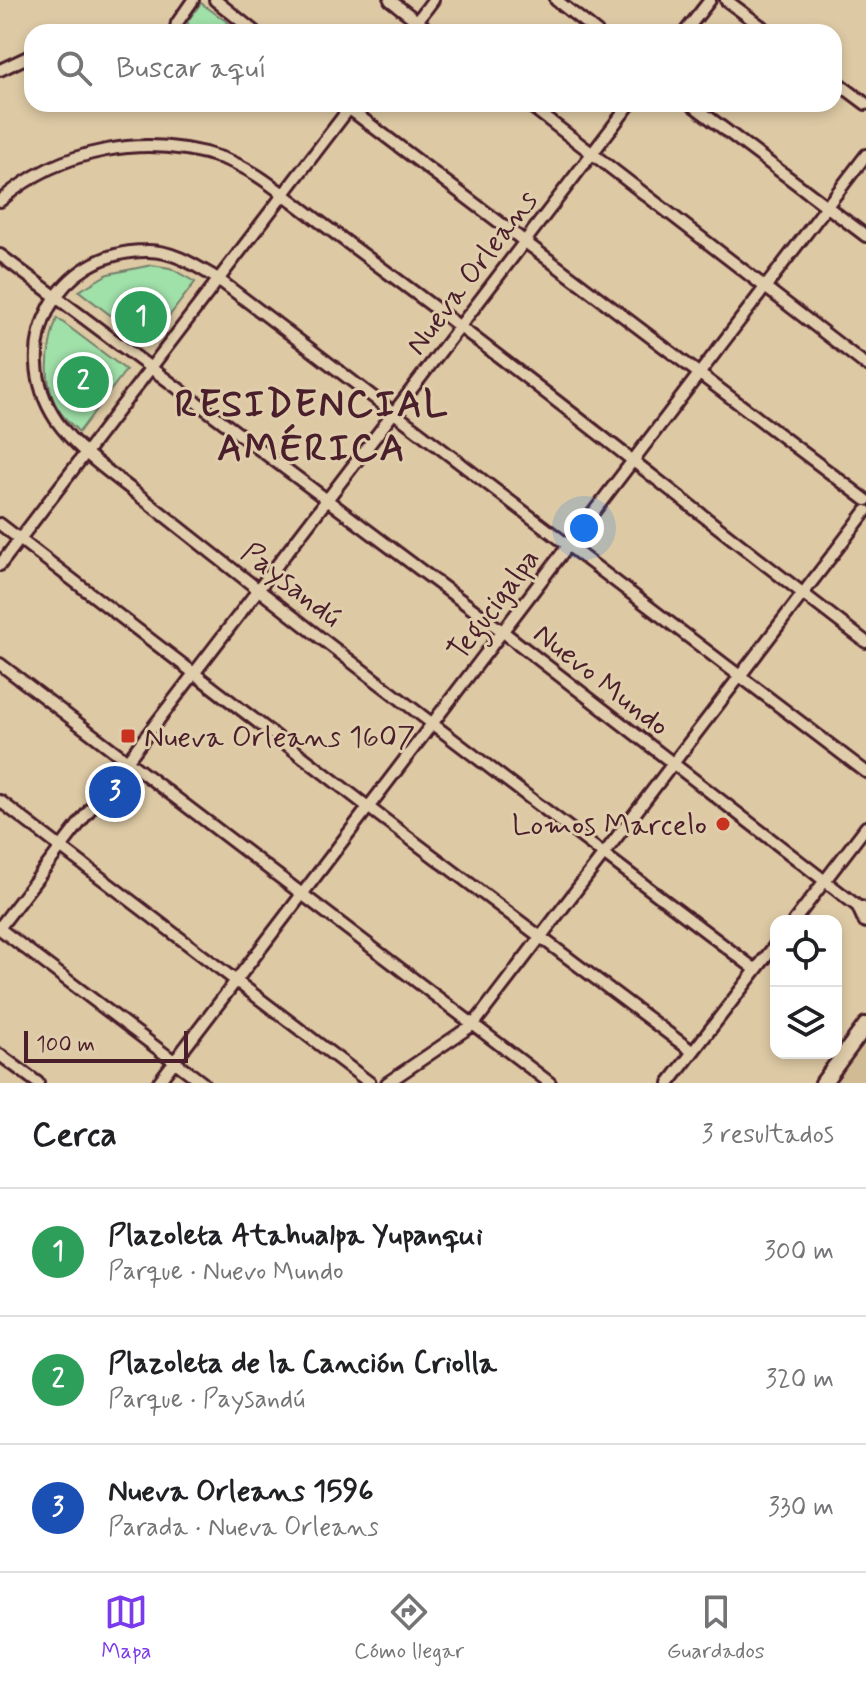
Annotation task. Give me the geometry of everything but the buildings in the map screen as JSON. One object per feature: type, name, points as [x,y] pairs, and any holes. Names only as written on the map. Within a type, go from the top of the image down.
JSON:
[{"type":"main road","points":[[823,1083],[866,1025]]},
{"type":"street","points":[[177,24],[193,0]]},
{"type":"street","points":[[215,0],[245,24]]},
{"type":"street","points":[[390,0],[421,24]]},
{"type":"street","points":[[415,24],[433,0]]},
{"type":"street","points":[[556,0],[587,24]]},
{"type":"street","points":[[691,24],[710,0]]},
{"type":"street","points":[[726,0],[758,24]]},
{"type":"street","points":[[0,70],[24,59]]},
{"type":"street","points":[[842,86],[866,104]]},
{"type":"street","points":[[0,565],[285,195],[343,112]]},
{"type":"street","points":[[357,112],[866,500]]},
{"type":"street","points":[[539,112],[866,365]]},
{"type":"street","name":"Nueva Orleans","points":[[0,928],[624,112]]},
{"type":"street","points":[[702,112],[866,236]]},
{"type":"street","points":[[0,201],[31,178],[62,162],[116,148],[153,145],[185,149],[230,161],[285,195],[460,326],[866,642]]},
{"type":"street","name":"Tegucigalpa","points":[[158,1083],[866,155]]},
{"type":"street","name":"Paysandú","points":[[756,970],[86,454],[55,417],[40,376],[38,353],[41,333],[53,297],[79,270],[112,256],[147,251],[167,253],[189,262],[218,279],[866,772]]},
{"type":"street","name":"Nuevo Mundo","points":[[0,255],[502,631],[865,913]]},
{"type":"street","points":[[387,1083],[474,1024],[866,511]]},
{"type":"street","points":[[0,524],[693,1052]]},
{"type":"street","points":[[0,664],[550,1083]]},
{"type":"street","points":[[0,801],[370,1083]]},
{"type":"street","points":[[799,915],[866,827]]},
{"type":"street","points":[[0,928],[203,1083]]},
{"type":"street","points":[[669,1083],[770,952]]},
{"type":"street","points":[[0,1055],[38,1083]]},
{"type":"shaded area","points":[[866,1037],[866,1083],[829,1083]]},
{"type":"green space","points":[[201,3],[230,24],[188,24]]},
{"type":"green space","points":[[152,265],[170,268],[195,282],[148,344],[79,291],[108,274]]},
{"type":"green space","points":[[57,318],[126,370],[79,432],[55,403],[48,379],[49,354]]},
{"type":"place","name":"Plazoleta Atahualpa Yupanqui","points":[[141,317]]},
{"type":"place","name":"Plazoleta de la Canción Criolla","points":[[83,382]]},
{"type":"place","name":"Nueva Orleans 1607","points":[[128,736]]},
{"type":"place","name":"Nueva Orleans 1596","points":[[115,792]]},
{"type":"place","name":"Lomos Marcelo","points":[[723,824]]},
{"type":"district","name":"RESIDENCIAL AMÉRICA","points":[[312,425]]}]
